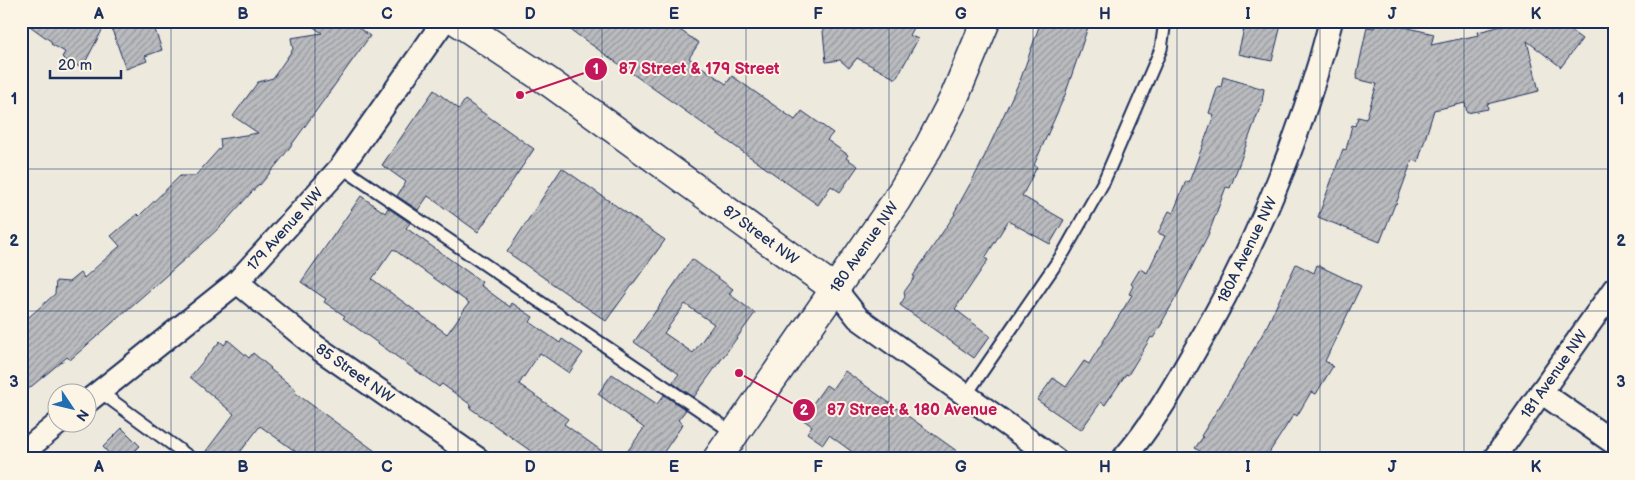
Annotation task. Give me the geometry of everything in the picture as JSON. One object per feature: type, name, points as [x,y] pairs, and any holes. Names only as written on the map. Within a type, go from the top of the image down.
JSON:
[{"type":"street","name":"179 Avenue NW","points":[[98,392],[237,282],[341,167],[444,21]]},
{"type":"street","name":"87 Street NW","points":[[456,21],[557,88],[836,289],[858,318],[1055,459]]},
{"type":"street","name":"180 Avenue NW","points":[[718,459],[896,201],[928,148],[954,98],[986,21]]},
{"type":"street","name":"180A Avenue NW","points":[[1123,459],[1177,382],[1237,274],[1270,205],[1298,131],[1322,58],[1331,21]]},
{"type":"street","name":"85 Street NW","points":[[237,282],[315,346],[478,459]]},
{"type":"street","name":"181 Avenue NW","points":[[1494,459],[1614,289]]},
{"type":"street","points":[[1541,392],[1614,443]]},
{"type":"street","points":[[21,454],[48,432]]},
{"type":"lane","points":[[966,395],[1064,252],[1104,181],[1161,49],[1165,21]]},
{"type":"lane","points":[[341,167],[734,434]]},
{"type":"lane","points":[[98,399],[192,459]]},
{"type":"building","points":[[23,21],[107,21],[82,68],[65,60],[62,57],[65,52],[51,44],[52,42]]},
{"type":"building","points":[[109,21],[152,21],[162,50],[145,56],[147,61],[126,69]]},
{"type":"building","points":[[305,21],[349,21],[370,36],[282,158],[260,185],[225,222],[70,360],[67,357],[21,395],[21,324],[55,294],[56,281],[69,282],[80,273],[84,278],[120,246],[111,236],[137,214],[139,216],[180,176],[195,176],[221,147],[220,139],[258,133],[233,116],[258,82],[273,78],[293,49],[291,38],[322,33]]},
{"type":"building","points":[[558,21],[653,21],[666,30],[671,24],[699,43],[689,58],[726,84],[732,76],[795,120],[802,111],[833,133],[827,140],[848,155],[846,158],[858,166],[840,192],[831,186],[818,205]]},
{"type":"building","points":[[822,21],[917,21],[909,35],[918,39],[896,79],[857,58],[849,68],[840,60],[826,62]]},
{"type":"building","points":[[1041,21],[1090,21],[1065,95],[1034,165],[1037,167],[1022,196],[1064,220],[1050,244],[1008,221],[985,258],[988,260],[955,309],[990,336],[974,358],[900,305],[905,297],[904,292],[915,277],[913,276],[955,214],[979,168],[1021,78]]},
{"type":"building","points":[[1246,21],[1282,21],[1272,61],[1238,54]]},
{"type":"building","points":[[1376,21],[1401,21],[1400,26],[1434,34],[1431,45],[1479,35],[1478,32],[1506,25],[1500,21],[1558,21],[1582,39],[1561,67],[1527,41],[1539,91],[1487,104],[1488,109],[1467,113],[1465,103],[1434,110],[1418,162],[1412,160],[1380,242],[1318,217],[1343,149],[1346,150],[1352,125],[1355,126],[1358,117],[1366,119],[1377,84],[1356,79],[1367,27],[1374,28]]},
{"type":"building","points":[[1223,77],[1264,89],[1262,102],[1230,188],[1226,187],[1208,235],[1163,322],[1153,338],[1151,337],[1128,375],[1126,374],[1105,405],[1101,402],[1081,430],[1037,400],[1053,378],[1066,387],[1084,361],[1089,364],[1132,295],[1129,294],[1133,286],[1131,284],[1140,269],[1147,273],[1165,236],[1158,233],[1169,211],[1173,213],[1186,181],[1189,182],[1214,115],[1209,113],[1218,86],[1221,87]]},
{"type":"building","points":[[434,90],[459,109],[465,100],[534,149],[478,232],[428,196],[418,210],[397,196],[406,182],[382,165]]},
{"type":"building","points":[[562,168],[665,240],[606,321],[507,252]]},
{"type":"building","points":[[361,196],[385,213],[388,208],[410,223],[406,228],[482,282],[480,285],[510,307],[512,303],[533,317],[530,322],[560,343],[562,339],[583,353],[569,373],[540,353],[519,384],[568,419],[564,424],[613,459],[542,459],[470,408],[471,405],[442,384],[439,387],[343,318],[345,316],[324,302],[326,299],[301,282]],"holes":[[[393,249],[469,303],[447,334],[372,279]]]},
{"type":"building","points":[[692,259],[733,289],[729,294],[755,313],[694,397],[672,383],[679,374],[634,342]],"holes":[[[685,304],[714,324],[693,353],[664,333]]]},
{"type":"building","points":[[1296,264],[1314,273],[1317,265],[1361,286],[1325,361],[1333,366],[1316,394],[1311,392],[1297,416],[1294,414],[1265,459],[1211,459],[1195,448],[1266,328]]},
{"type":"building","points":[[228,340],[249,358],[253,353],[296,390],[294,392],[386,459],[306,459],[260,426],[235,459],[200,459],[234,414],[190,377],[220,341],[224,345]]},
{"type":"building","points":[[845,371],[968,459],[862,459],[829,435],[823,444],[807,433],[812,426],[802,419],[826,385],[832,389]]},
{"type":"building","points":[[612,374],[657,404],[664,395],[686,410],[678,420],[683,424],[659,459],[622,459],[644,428],[598,394]]},
{"type":"building","points":[[122,428],[140,446],[127,459],[114,459],[103,447]]},
{"type":"place","name":"87 Street & 179 Street","points":[[520,95]]},
{"type":"place","name":"87 Street & 180 Avenue","points":[[739,373]]}]
